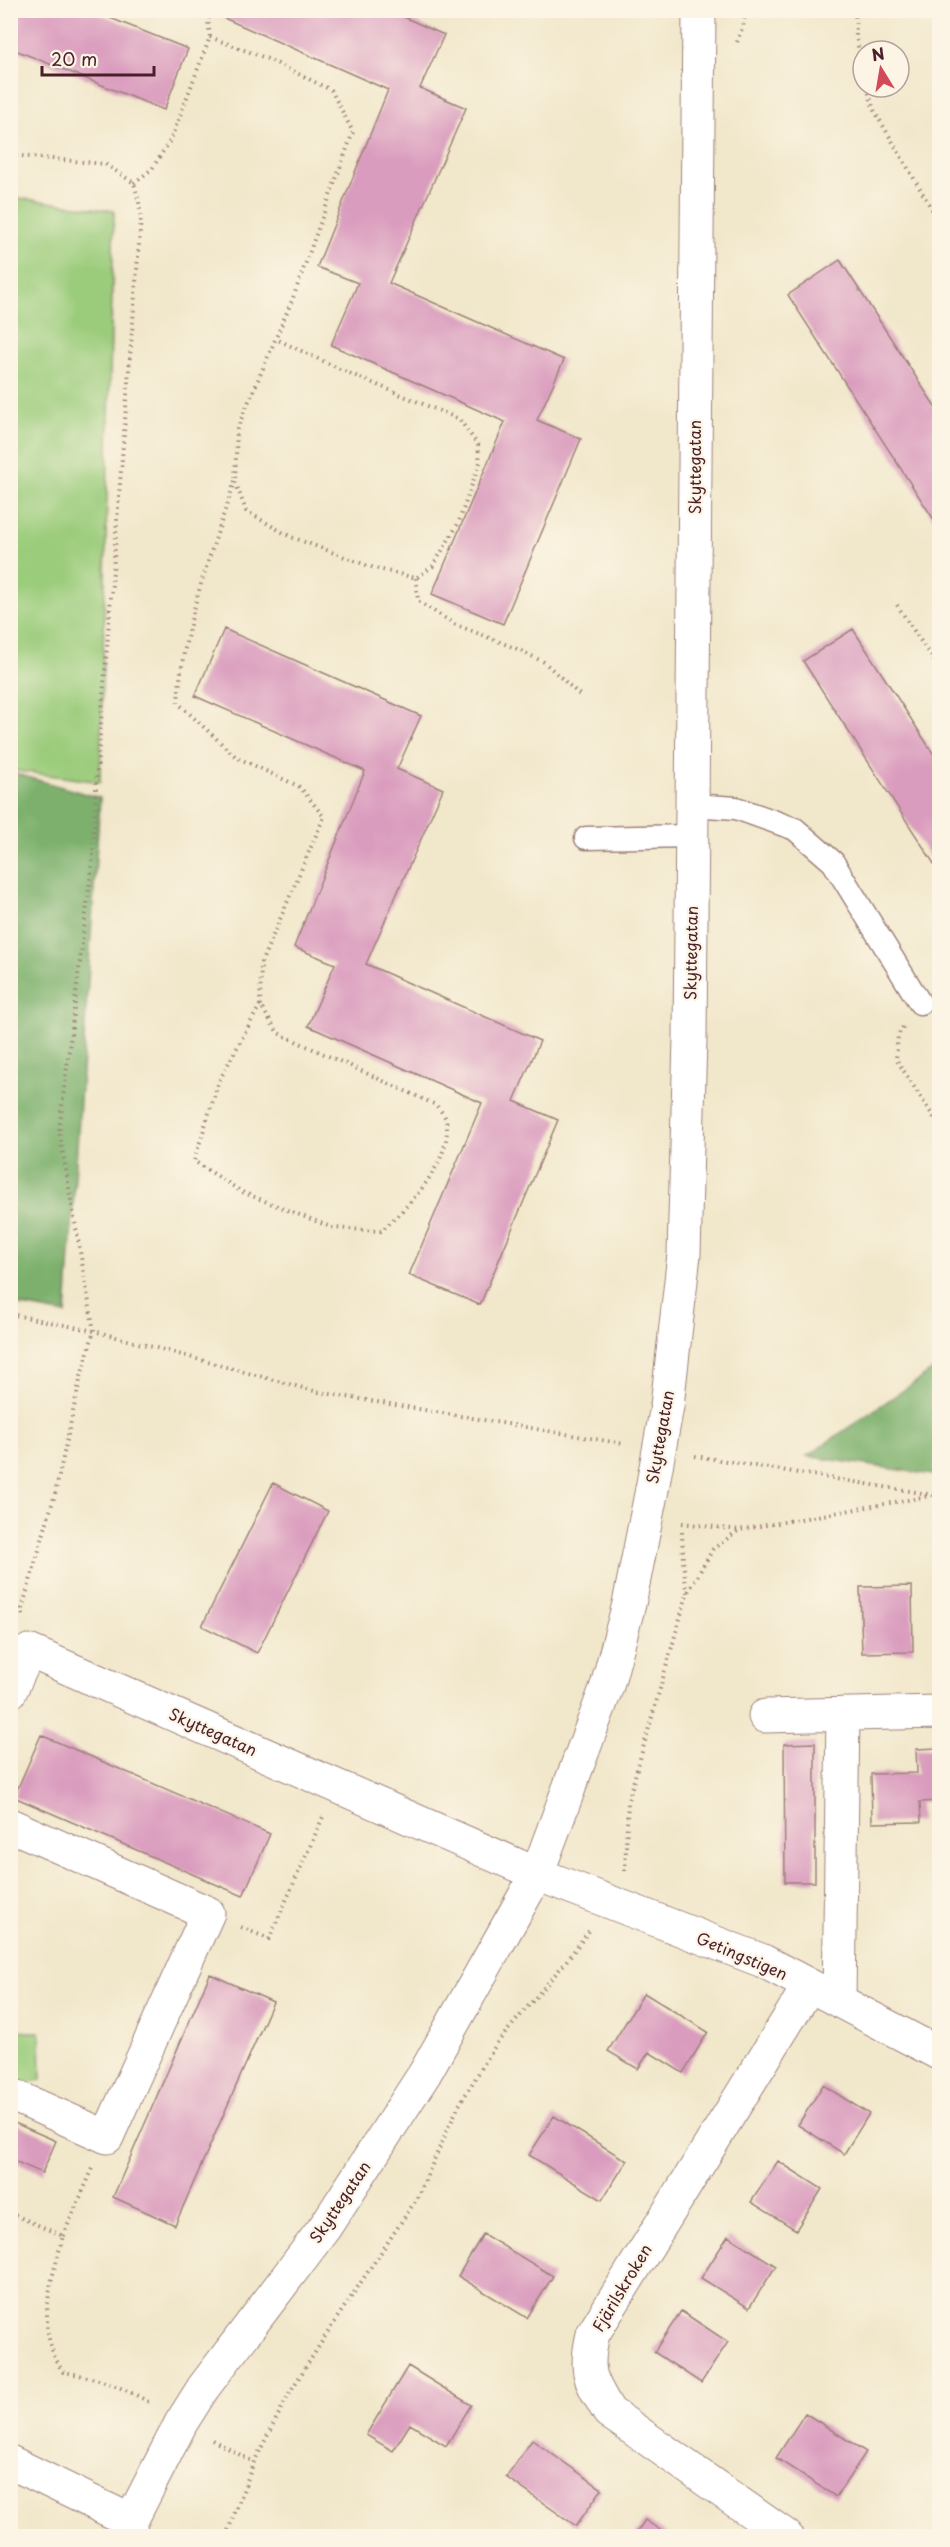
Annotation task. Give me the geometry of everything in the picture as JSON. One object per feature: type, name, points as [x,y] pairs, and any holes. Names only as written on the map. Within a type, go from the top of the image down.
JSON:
[{"type":"street","name":"Skyttegatan","points":[[130,2529],[181,2423],[203,2388],[325,2227],[425,2073],[537,1875],[607,1686],[629,1604],[667,1406],[684,1254],[690,1039],[699,10]]},
{"type":"street","name":"Skyttegatan","points":[[29,1651],[537,1875]]},
{"type":"street","points":[[10,1692],[29,1651]]},
{"type":"street","points":[[765,1716],[939,1712]]},
{"type":"street","points":[[839,2001],[843,1714]]},
{"type":"street","points":[[10,1825],[208,1913],[107,2137],[10,2094]]},
{"type":"street","name":"Getingstigen","points":[[537,1875],[763,1961],[939,2054]]},
{"type":"street","name":"Fjärilskroken","points":[[786,2536],[609,2412],[594,2386],[586,2360],[593,2334],[809,1986]]},
{"type":"street","points":[[10,2462],[130,2529]]},
{"type":"lane","points":[[586,838],[692,821],[736,808],[795,829],[833,862],[920,1003]]},
{"type":"path","points":[[134,183],[152,169],[171,139],[210,37],[208,20],[212,10]]},
{"type":"path","points":[[855,10],[857,39]]},
{"type":"path","points":[[210,37],[268,59],[331,90],[353,132],[293,298],[237,429],[235,481],[202,581],[180,677],[178,703],[236,757],[300,787],[324,817],[261,963],[260,1005],[219,1081],[194,1161],[243,1192],[333,1228],[381,1231],[410,1205],[445,1151],[446,1119],[436,1104],[278,1033],[260,1005]]},
{"type":"path","points":[[871,99],[874,110],[939,223]]},
{"type":"path","points":[[10,155],[105,164],[134,183],[141,219],[96,785],[93,856],[59,1131],[94,1331],[80,1380],[55,1494],[22,1609],[29,1651]]},
{"type":"path","points":[[235,481],[246,511],[289,536],[374,568],[416,578],[433,567],[458,524],[480,462],[478,445],[459,419],[344,371],[276,339]]},
{"type":"path","points":[[416,578],[418,601],[454,624],[544,662],[582,697]]},
{"type":"path","points":[[897,605],[939,670]]},
{"type":"path","points":[[920,1003],[898,1035],[896,1059],[939,1127]]},
{"type":"path","points":[[10,1314],[94,1331],[318,1392],[634,1446]]},
{"type":"path","points":[[693,1455],[939,1496]]},
{"type":"path","points":[[682,1523],[739,1530],[933,1495]]},
{"type":"path","points":[[682,1513],[683,1561],[687,1594]]},
{"type":"path","points":[[226,2536],[254,2462],[290,2392],[416,2200],[458,2107],[497,2043],[564,1964],[610,1903],[624,1879],[628,1801],[687,1594],[713,1549],[739,1530]]},
{"type":"path","points":[[208,1913],[269,1939],[336,1786]]},
{"type":"path","points":[[107,2137],[63,2236],[49,2293],[46,2333],[56,2361],[63,2372],[87,2376],[131,2391],[181,2423],[254,2462]]},
{"type":"path","points":[[10,2213],[63,2236]]},
{"type":"green space","points":[[11,197],[114,211],[100,782],[11,770]]},
{"type":"green space","points":[[10,772],[100,798],[66,1314],[11,1304]]},
{"type":"green space","points":[[939,1366],[939,1476],[807,1456]]},
{"type":"green space","points":[[10,2028],[26,2032],[40,2032],[41,2080],[21,2083],[11,2080]]},
{"type":"building","points":[[10,10],[90,10],[188,49],[164,110],[10,48]]},
{"type":"building","points":[[219,10],[388,10],[444,35],[420,88],[466,108],[389,283],[564,360],[537,420],[581,439],[503,624],[432,594],[505,422],[331,345],[358,283],[317,267],[388,90],[217,15]]},
{"type":"building","points":[[840,260],[940,414],[940,529],[788,295]]},
{"type":"building","points":[[224,629],[421,716],[397,769],[443,789],[366,964],[540,1041],[514,1101],[558,1120],[480,1305],[409,1275],[482,1103],[308,1026],[335,964],[294,947],[365,771],[195,696]]},
{"type":"building","points":[[853,629],[940,764],[940,873],[803,661]]},
{"type":"building","points":[[273,1483],[328,1511],[257,1653],[202,1626]]},
{"type":"building","points":[[912,1586],[913,1652],[862,1653],[860,1587]]},
{"type":"building","points":[[41,1735],[270,1834],[243,1896],[14,1797]]},
{"type":"building","points":[[815,1743],[815,1882],[785,1882],[784,1744]]},
{"type":"building","points":[[940,1748],[940,1801],[920,1802],[921,1822],[872,1823],[871,1774],[917,1773],[916,1749]]},
{"type":"building","points":[[210,1974],[273,2002],[175,2225],[113,2197]]},
{"type":"building","points":[[644,1993],[708,2032],[683,2073],[649,2052],[638,2069],[608,2051]]},
{"type":"building","points":[[823,2085],[869,2114],[844,2154],[798,2125]]},
{"type":"building","points":[[554,2116],[627,2161],[602,2200],[529,2155]]},
{"type":"building","points":[[10,2121],[56,2141],[42,2173],[10,2159]]},
{"type":"building","points":[[778,2161],[822,2189],[796,2230],[751,2202]]},
{"type":"building","points":[[483,2234],[553,2276],[527,2318],[458,2276]]},
{"type":"building","points":[[728,2236],[776,2266],[749,2308],[701,2278]]},
{"type":"building","points":[[681,2311],[728,2342],[701,2383],[654,2352]]},
{"type":"building","points":[[408,2366],[471,2405],[446,2446],[410,2424],[393,2451],[366,2435]]},
{"type":"building","points":[[805,2413],[866,2452],[836,2497],[776,2458]]},
{"type":"building","points":[[532,2440],[602,2489],[576,2526],[506,2477]]},
{"type":"building","points":[[645,2520],[669,2536],[634,2536]]}]
